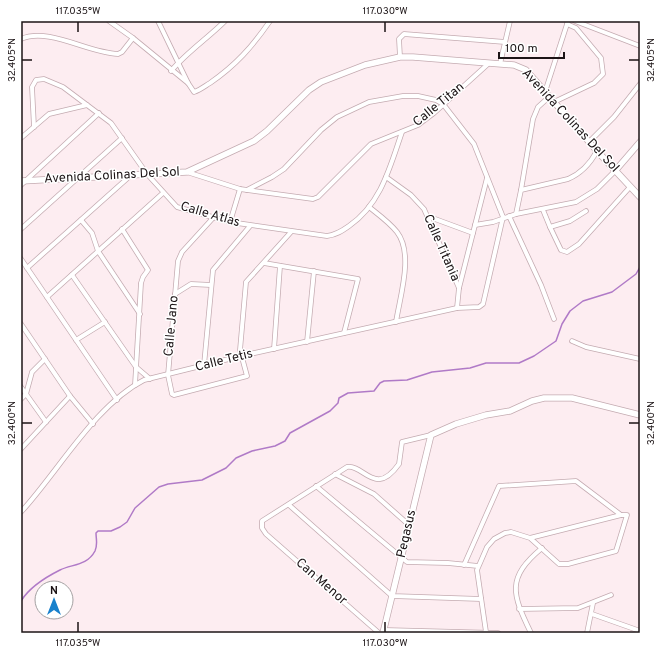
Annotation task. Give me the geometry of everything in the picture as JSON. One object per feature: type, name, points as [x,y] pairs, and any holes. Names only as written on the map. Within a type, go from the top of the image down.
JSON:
[{"type":"street","points":[[109,21],[134,38],[188,83]]},
{"type":"street","points":[[158,21],[193,91],[198,91],[240,59],[251,48],[270,21]]},
{"type":"street","points":[[172,71],[179,62],[225,21]]},
{"type":"street","points":[[500,64],[510,21]]},
{"type":"street","points":[[575,21],[640,46]]},
{"type":"street","points":[[516,214],[522,190],[533,119],[538,107],[547,94],[568,22],[576,28],[601,58],[603,74],[594,82],[554,102]]},
{"type":"street","points":[[400,57],[400,39],[404,34],[505,42]]},
{"type":"street","points":[[21,39],[28,36],[50,37],[84,47],[118,54],[122,52],[134,38]]},
{"type":"street","name":"Avenida Colinas Del Sol","points":[[22,182],[186,172],[254,141],[267,131],[309,90],[322,82],[350,70],[400,57],[432,58],[488,64],[514,65],[526,70],[597,151],[640,197]]},
{"type":"street","name":"Calle Titan","points":[[247,190],[313,199],[318,197],[371,144],[418,125],[488,64]]},
{"type":"street","name":"Calle Atlas","points":[[34,127],[32,87],[36,80],[44,80],[63,87],[111,123],[147,174],[177,207],[213,218],[250,226],[334,236],[354,223],[369,207],[380,191],[402,132]]},
{"type":"street","points":[[589,142],[614,117],[640,84]]},
{"type":"street","points":[[186,172],[247,190],[284,169],[321,130],[337,117],[369,102],[403,96],[426,97],[443,104],[474,144],[503,217]]},
{"type":"street","points":[[21,138],[49,114],[87,105]]},
{"type":"street","points":[[22,182],[99,113]]},
{"type":"street","points":[[21,229],[122,138]]},
{"type":"street","points":[[475,225],[493,222],[503,217],[516,214],[543,210],[583,199],[598,189],[640,142]]},
{"type":"street","points":[[522,190],[576,176],[590,163],[597,151]]},
{"type":"street","points":[[27,268],[130,176]]},
{"type":"street","name":"Calle Titania","points":[[386,177],[411,195],[428,216],[459,288]]},
{"type":"street","points":[[457,308],[459,288],[487,178]]},
{"type":"street","points":[[543,210],[561,250],[567,252],[572,250],[630,187]]},
{"type":"street","points":[[230,222],[240,189]]},
{"type":"street","points":[[47,297],[163,193]]},
{"type":"street","points":[[369,207],[393,226],[405,249],[405,266],[396,322]]},
{"type":"street","points":[[550,227],[570,221],[586,211]]},
{"type":"street","points":[[428,216],[473,233]]},
{"type":"street","points":[[509,216],[543,290],[554,318]]},
{"type":"street","name":"Calle Tetis","points":[[21,512],[39,492],[68,453],[93,424],[117,400],[135,385],[150,379],[241,356],[457,308],[471,309],[481,306],[503,217]]},
{"type":"street","name":"Calle Jano","points":[[213,218],[180,256],[168,375],[173,394],[247,376],[241,356]]},
{"type":"street","points":[[82,220],[92,233],[98,251],[140,314]]},
{"type":"street","points":[[204,365],[211,284],[215,267],[250,226]]},
{"type":"street","points":[[122,229],[148,270],[141,280],[135,385]]},
{"type":"street","points":[[241,356],[246,282],[291,232]]},
{"type":"street","points":[[21,259],[117,400]]},
{"type":"street","points":[[264,263],[358,279],[344,333]]},
{"type":"street","points":[[274,349],[280,266]]},
{"type":"street","points":[[307,342],[314,271]]},
{"type":"street","points":[[72,275],[136,367],[150,379]]},
{"type":"street","points":[[175,294],[191,284],[211,284]]},
{"type":"street","points":[[76,340],[105,322]]},
{"type":"street","points":[[21,324],[70,396],[93,424]]},
{"type":"street","points":[[572,341],[586,347],[639,357]]},
{"type":"street","points":[[21,399],[26,394],[32,372],[45,359]]},
{"type":"street","points":[[21,387],[46,422]]},
{"type":"street","points":[[21,449],[70,396]]},
{"type":"street","points":[[481,598],[392,596],[289,504],[350,466],[372,478],[384,478],[399,464],[402,442],[431,435],[476,418],[510,411],[532,401],[554,397],[572,398],[640,415]]},
{"type":"street","name":"Pegasus","points":[[382,632],[402,559],[431,435]]},
{"type":"street","points":[[336,474],[356,483],[374,494],[409,525]]},
{"type":"street","points":[[464,564],[497,489],[503,485],[576,481],[621,515]]},
{"type":"street","points":[[316,486],[402,559],[412,563],[427,562],[478,566]]},
{"type":"street","name":"Can Menor","points":[[289,504],[264,519],[262,521],[263,530],[382,632]]},
{"type":"street","points":[[486,632],[477,570],[483,554],[491,542],[505,533],[519,534],[530,538],[556,562],[563,564],[613,552],[617,549],[627,515],[621,515],[530,538]]},
{"type":"street","points":[[531,633],[519,609],[516,598],[516,582],[520,569],[542,548]]},
{"type":"street","points":[[519,609],[578,608],[611,595]]},
{"type":"street","points":[[587,633],[593,603]]},
{"type":"street","points":[[592,614],[640,631]]},
{"type":"street","points":[[382,632],[498,633]]},
{"type":"waterway","points":[[21,601],[33,587],[49,576],[60,570],[84,562],[92,556],[97,544],[96,533],[98,531],[111,531],[127,522],[135,508],[159,487],[168,484],[202,480],[226,468],[236,458],[252,451],[275,446],[285,441],[290,433],[330,411],[338,403],[339,398],[348,393],[374,391],[380,383],[384,381],[407,380],[432,372],[470,368],[486,363],[519,363],[534,356],[556,341],[562,324],[570,311],[583,301],[612,292],[636,274],[640,267]]}]
